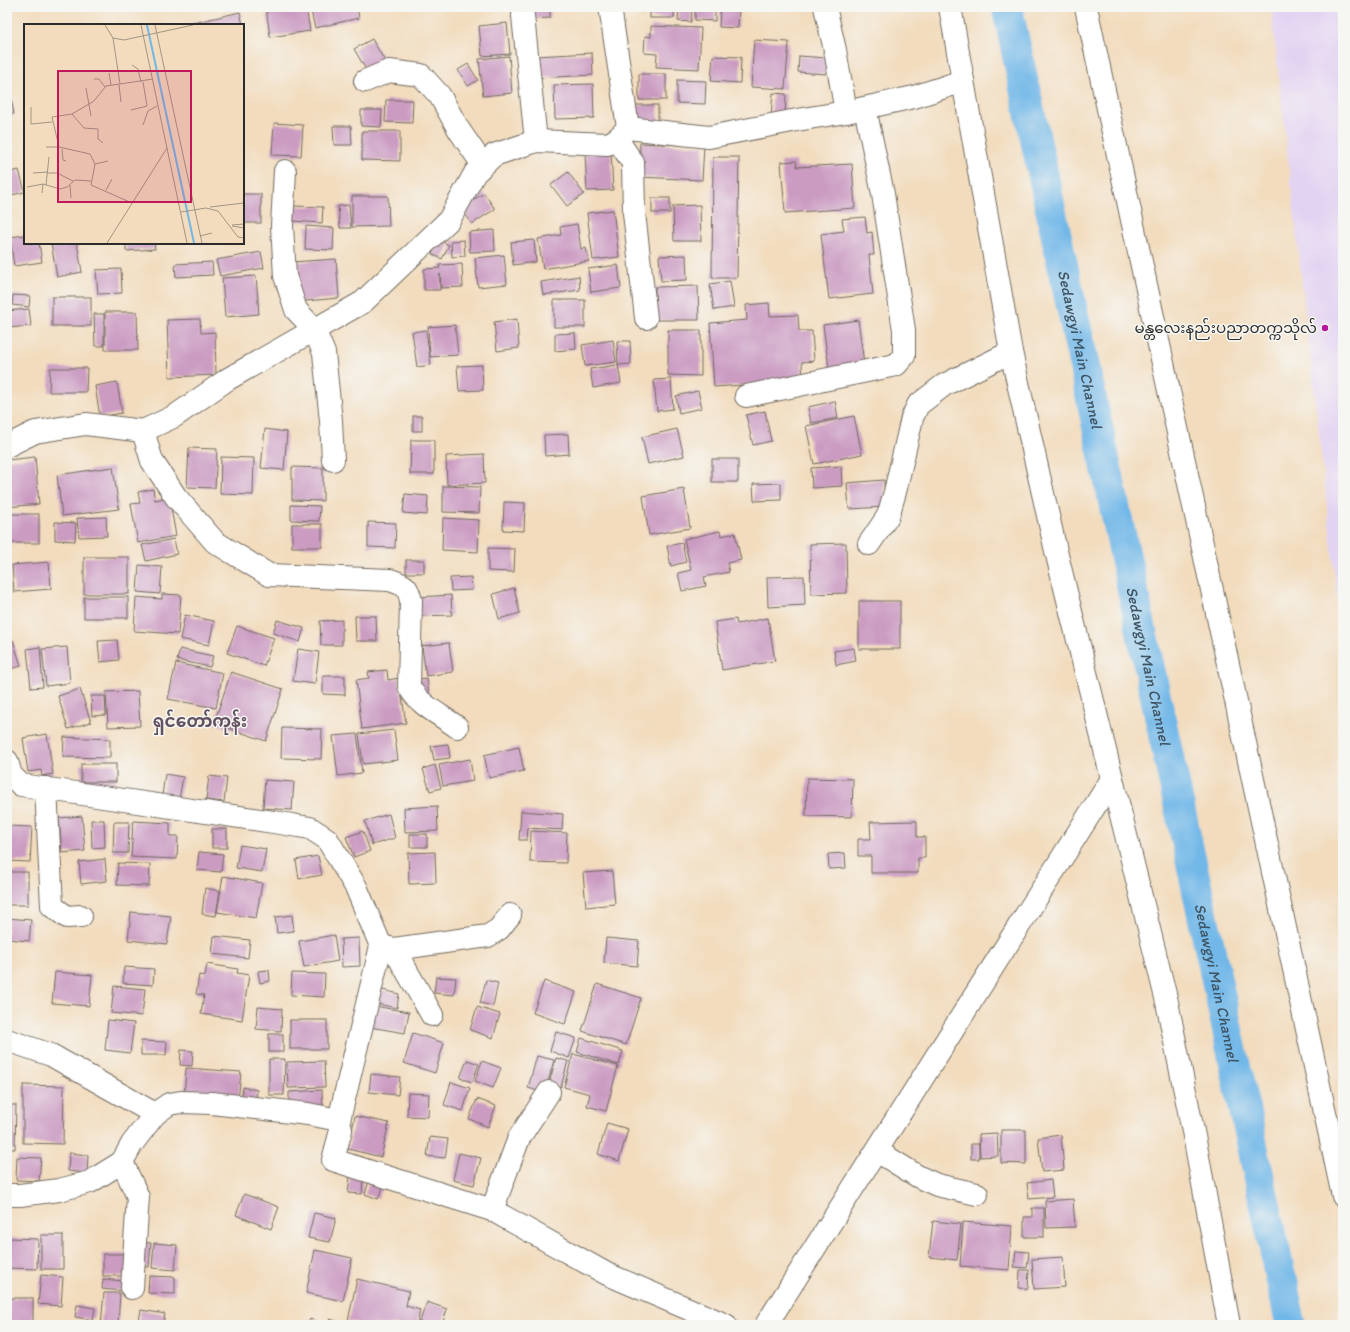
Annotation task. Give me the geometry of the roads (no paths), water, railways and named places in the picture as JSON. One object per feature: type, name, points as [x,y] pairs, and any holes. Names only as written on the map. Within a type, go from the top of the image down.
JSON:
[{"type":"street","points":[[610,7],[622,134],[633,162],[634,212],[646,318]]},
{"type":"street","points":[[746,396],[896,365],[904,356],[904,330],[883,194],[836,50],[825,7]]},
{"type":"street","points":[[950,7],[1011,352],[1056,551],[1167,1002],[1230,1325]]},
{"type":"street","points":[[1086,7],[1343,1196]]},
{"type":"street","points":[[523,16],[536,141]]},
{"type":"street","points":[[365,81],[389,71],[421,75],[440,96],[459,130],[483,165]]},
{"type":"street","points":[[7,446],[35,432],[86,424],[143,431],[175,416],[228,378],[363,302],[449,220],[475,173],[494,155],[536,141],[608,144],[622,134],[709,137],[856,110],[914,97],[963,81]]},
{"type":"street","points":[[285,171],[282,226],[285,276],[296,310],[314,330],[324,353],[331,421],[333,460]]},
{"type":"street","points":[[869,544],[888,516],[897,486],[912,418],[918,405],[944,385],[1011,352]]},
{"type":"street","points":[[143,431],[152,461],[176,497],[215,542],[269,575],[390,580],[402,584],[408,590],[411,601],[409,686],[412,692],[424,704],[457,727]]},
{"type":"street","points":[[8,771],[21,785],[310,828],[327,839],[356,887],[388,947],[432,1015]]},
{"type":"street","points":[[766,1325],[1112,779]]},
{"type":"street","points":[[46,788],[52,906],[67,917],[81,916]]},
{"type":"street","points":[[388,947],[488,936],[499,929],[510,914]]},
{"type":"street","points":[[388,947],[339,1120],[341,1130],[333,1160],[492,1210],[607,1274],[726,1325]]},
{"type":"street","points":[[7,1040],[51,1055],[155,1114]]},
{"type":"street","points":[[492,1210],[519,1138],[548,1092]]},
{"type":"street","points":[[7,1195],[20,1195],[59,1190],[90,1182],[122,1162],[132,1144],[155,1114],[169,1104],[181,1102],[212,1103],[308,1114],[339,1120]]},
{"type":"street","points":[[877,1151],[919,1177],[937,1184],[977,1194]]},
{"type":"street","points":[[122,1162],[138,1197],[132,1288]]},
{"type":"waterway","name":"Sedawgyi Main Channel","points":[[1007,7],[1291,1325]]},
{"type":"place","name":"မန္တလေးနည်းပညာတက္ကသိုလ်","points":[[1325,328]]},
{"type":"district","name":"ရှင်တော်ကုန်း","points":[[200,721]]}]
